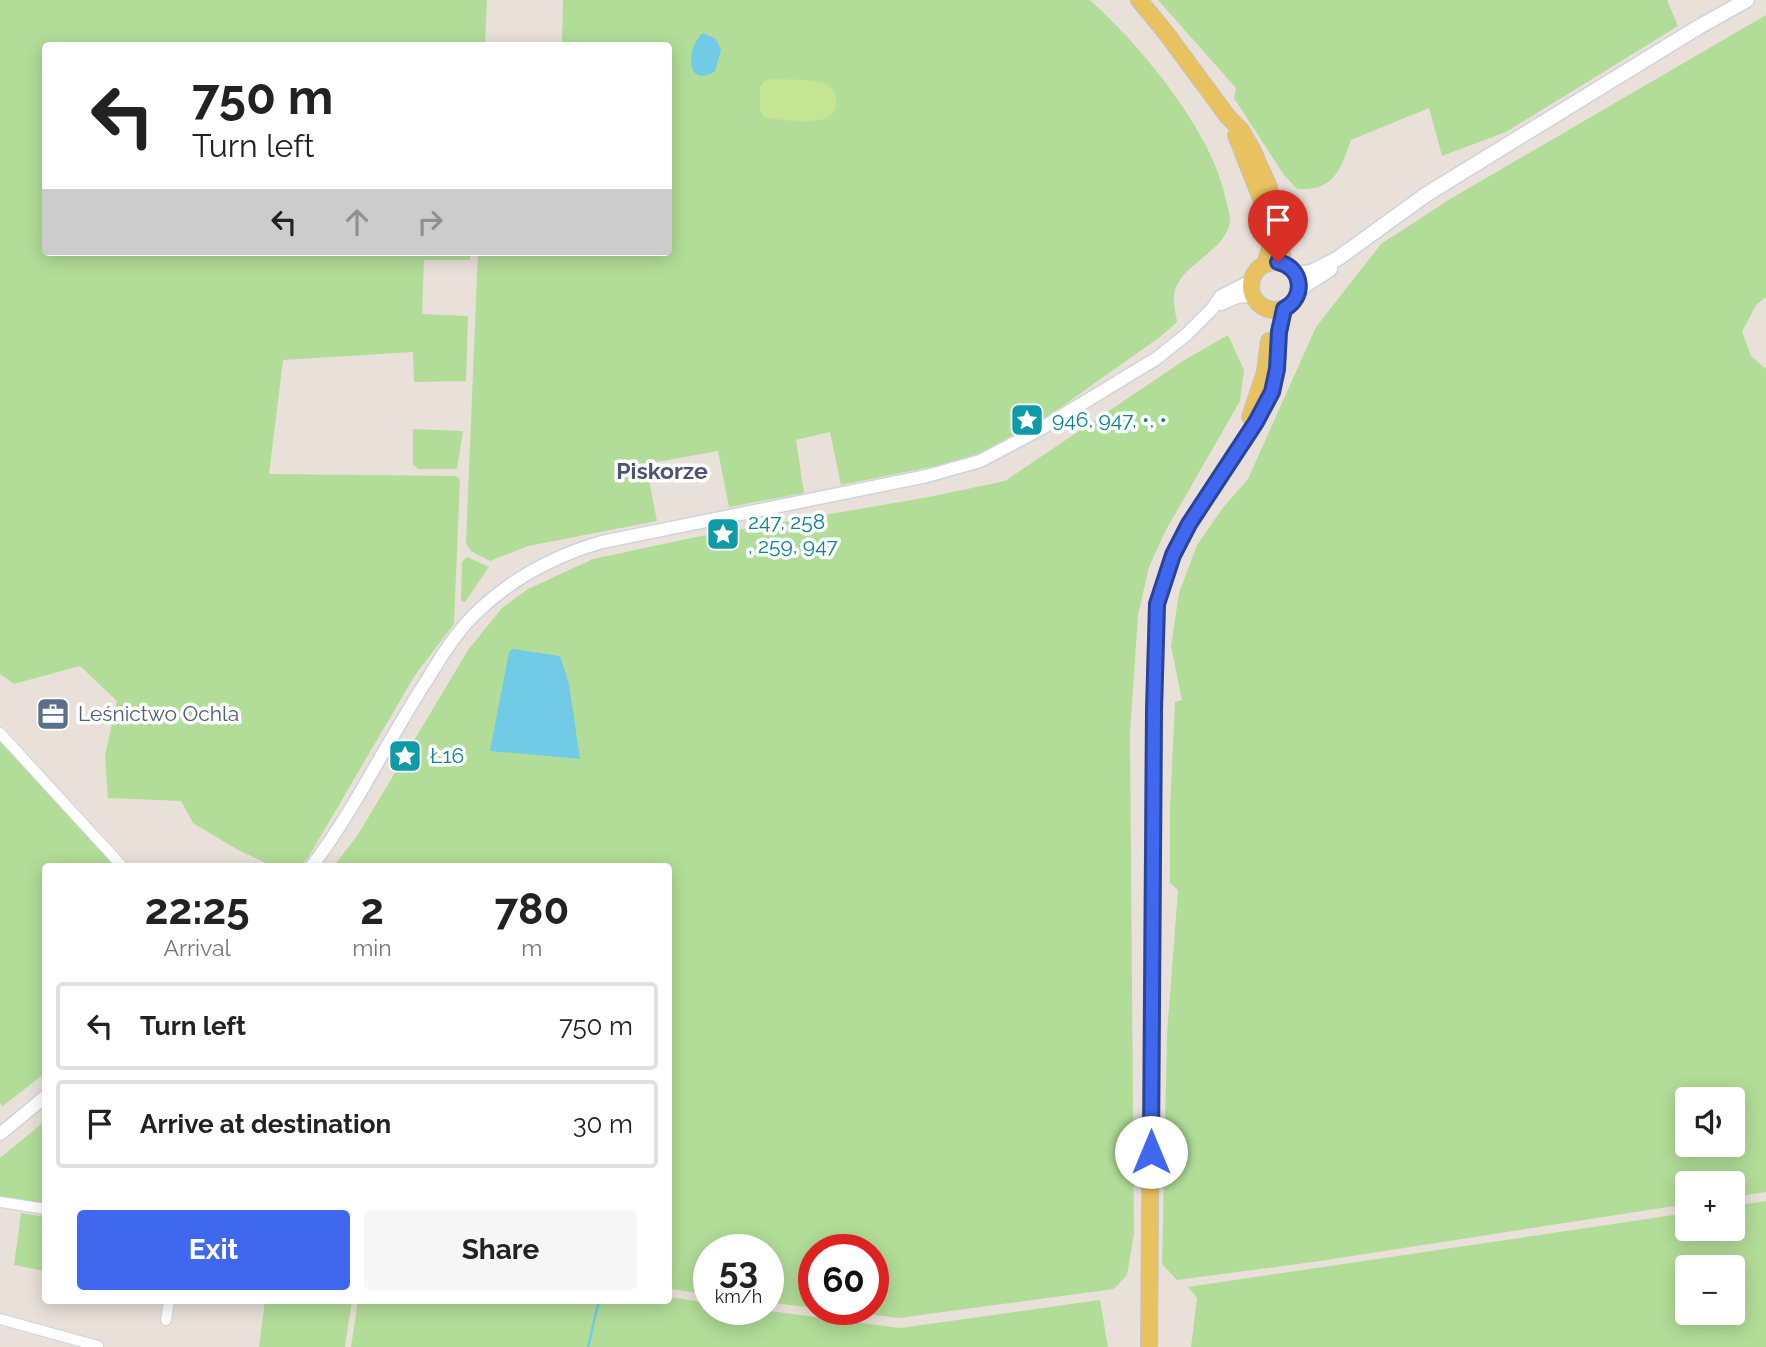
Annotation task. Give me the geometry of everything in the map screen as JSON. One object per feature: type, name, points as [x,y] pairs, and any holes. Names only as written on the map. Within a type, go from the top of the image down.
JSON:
[{"type":"main road","points":[[1139,0],[1228,117],[1241,130],[1269,187],[1293,276],[1294,301],[1277,310],[1264,308],[1251,292],[1252,278],[1265,264],[1271,262],[1293,276],[1322,276],[1336,259],[1427,194],[1747,0]]},
{"type":"main road","points":[[1228,117],[1265,206],[1270,242],[1265,264]]},
{"type":"main road","points":[[1149,1347],[1157,604],[1173,555],[1189,524],[1243,439],[1265,372],[1277,310]]},
{"type":"street","points":[[314,863],[457,634],[489,601],[525,575],[557,557],[602,542],[927,476],[980,461],[1157,358],[1187,334],[1221,296],[1252,278]]},
{"type":"street","points":[[1212,309],[1241,296],[1254,298]]},
{"type":"street","points":[[0,733],[119,863]]},
{"type":"street","points":[[0,1134],[42,1099]]},
{"type":"street","points":[[0,1202],[42,1208]]},
{"type":"street","points":[[166,1320],[168,1304]]},
{"type":"street","points":[[0,1319],[98,1346]]},
{"type":"green space","points":[[0,0],[487,0],[485,42],[42,42],[42,256],[470,256],[470,260],[424,260],[422,314],[468,316],[466,381],[414,382],[413,352],[283,360],[269,474],[456,476],[460,479],[454,624],[415,675],[308,858],[303,863],[266,863],[193,823],[181,801],[108,798],[105,756],[117,701],[80,666],[14,684],[0,674]]},
{"type":"green space","points":[[563,0],[1090,0],[1131,41],[1191,119],[1219,174],[1230,216],[1227,232],[1212,250],[1184,274],[1178,284],[1174,295],[1177,322],[1160,337],[995,454],[841,485],[830,432],[796,440],[804,493],[729,507],[718,451],[646,464],[657,521],[528,546],[490,561],[471,551],[466,543],[478,256],[672,256],[672,42],[562,42]]},
{"type":"green space","points":[[1158,0],[1667,0],[1678,26],[1506,132],[1442,156],[1429,108],[1351,140],[1334,177],[1320,187],[1297,189],[1284,175],[1234,98],[1236,88]]},
{"type":"green space","points":[[1766,15],[1766,297],[1756,305],[1742,332],[1751,356],[1766,369],[1766,1192],[1745,1195],[1745,1171],[1675,1171],[1675,1206],[1320,1261],[1177,1280],[1162,1264],[1167,1034],[1178,890],[1170,883],[1170,807],[1175,702],[1182,700],[1171,646],[1179,593],[1197,545],[1222,509],[1248,479],[1316,327],[1381,244],[1450,199]]},
{"type":"green space","points":[[809,80],[828,85],[835,96],[834,112],[818,120],[806,121],[764,117],[760,110],[760,87],[765,81]]},
{"type":"green space","points":[[1228,335],[1244,370],[1240,401],[1166,530],[1149,567],[1138,615],[1130,733],[1134,1234],[1127,1275],[1114,1289],[899,1318],[889,1317],[889,1234],[798,1234],[798,1306],[784,1304],[784,1234],[693,1234],[693,1292],[672,1289],[672,863],[336,863],[359,833],[468,650],[502,608],[528,589],[593,559],[696,537],[929,497],[1005,481],[1186,359]]},
{"type":"green space","points":[[413,429],[463,431],[457,469],[418,469],[413,464]]},
{"type":"green space","points":[[467,557],[489,567],[465,602],[461,601],[462,562]]},
{"type":"green space","points":[[0,737],[24,768],[28,769],[113,863],[42,863],[42,1075],[3,1106],[0,1103]]},
{"type":"green space","points":[[42,1123],[42,1207],[0,1200],[0,1158]]},
{"type":"green space","points":[[1766,1201],[1766,1347],[1191,1347],[1197,1298],[1188,1287],[1675,1215],[1675,1241],[1745,1241],[1745,1204]]},
{"type":"green space","points":[[21,1213],[42,1216],[42,1270],[14,1265]]},
{"type":"green space","points":[[672,1297],[693,1301],[693,1325],[784,1325],[784,1313],[798,1315],[798,1325],[877,1325],[900,1328],[1100,1300],[1108,1347],[351,1347],[357,1304],[672,1304]]},
{"type":"green space","points":[[264,1304],[351,1304],[345,1347],[259,1347]]},
{"type":"water","points":[[703,33],[716,39],[721,50],[715,71],[698,75],[691,65],[691,57],[697,40]]},
{"type":"water","points":[[513,649],[560,656],[569,684],[580,759],[490,751],[509,652]]},
{"type":"waterway","points":[[588,1347],[598,1304]]},
{"type":"place","name":"946, 947, •, •","points":[[1027,420]]},
{"type":"place","name":"247, 258 , 259, 947","points":[[723,534]]},
{"type":"place","name":"Leśnictwo Ochla","points":[[53,714]]},
{"type":"place","name":"Ł16","points":[[405,756]]},
{"type":"district","name":"Piskorze","points":[[662,471]]},
{"type":"route","points":[[1151,1152],[1157,604],[1173,555],[1189,524],[1256,422],[1272,392],[1284,309],[1290,306],[1300,289],[1293,270],[1278,262]]}]
